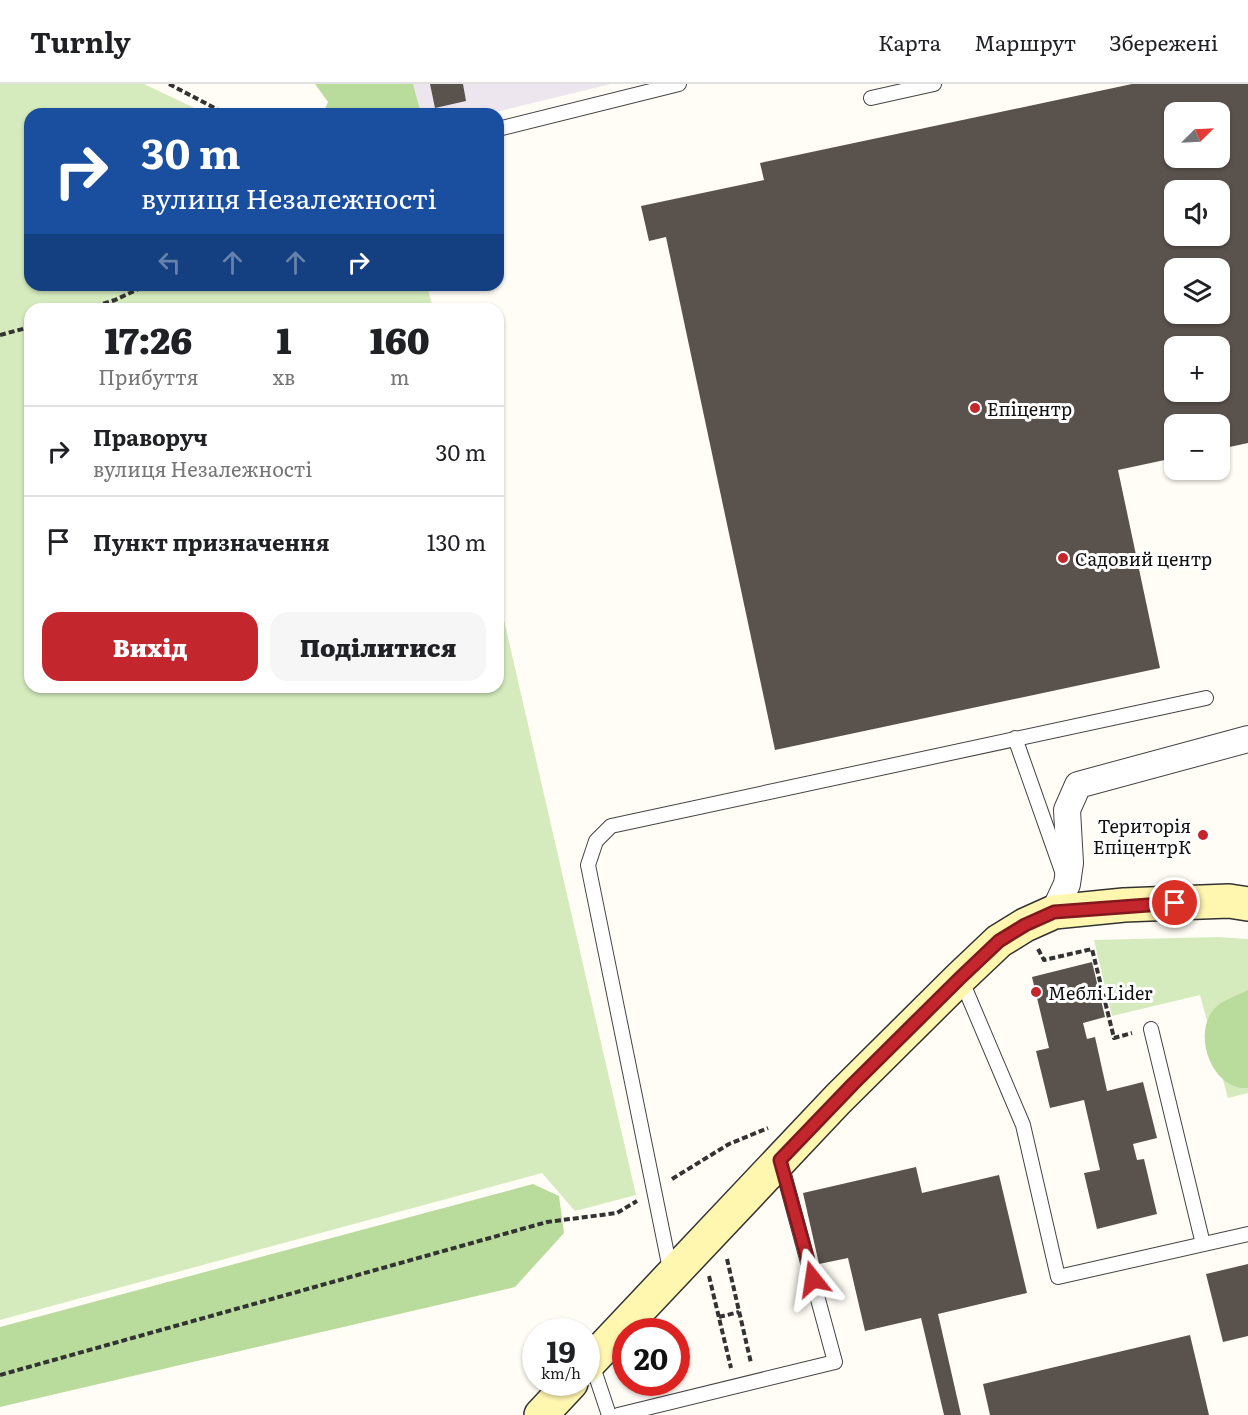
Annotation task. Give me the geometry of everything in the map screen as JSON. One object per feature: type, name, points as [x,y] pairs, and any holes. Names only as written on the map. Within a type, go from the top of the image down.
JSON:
[{"type":"street","points":[[600,1352],[838,1099],[960,978],[999,941],[1061,898],[1070,862],[1067,810],[1078,785],[1248,739]]},
{"type":"street","points":[[1061,898],[1113,906],[1229,901],[1248,904]]},
{"type":"street","points":[[541,1415],[559,1396]]},
{"type":"lane","points":[[504,128],[679,84]]},
{"type":"lane","points":[[871,98],[934,84]]},
{"type":"lane","points":[[672,1276],[588,865],[596,841],[611,826],[1206,698]]},
{"type":"lane","points":[[1015,738],[1061,898]]},
{"type":"lane","points":[[960,978],[1023,1125],[1058,1277],[1248,1234]]},
{"type":"lane","points":[[1150,1029],[1203,1244]]},
{"type":"lane","points":[[618,1415],[835,1362],[780,1160]]},
{"type":"lane","points":[[598,1396],[609,1415]]},
{"type":"path","points":[[169,84],[215,108]]},
{"type":"path","points":[[105,303],[134,291]]},
{"type":"path","points":[[0,335],[24,329]]},
{"type":"path","points":[[1025,925],[1044,960],[1092,949],[1114,1038],[1150,1029]]},
{"type":"path","points":[[668,1182],[729,1144],[773,1126]]},
{"type":"path","points":[[0,1375],[547,1222],[616,1213],[637,1201]]},
{"type":"path","points":[[726,1254],[755,1382]]},
{"type":"path","points":[[708,1273],[735,1387]]},
{"type":"path","points":[[719,1317],[739,1312]]},
{"type":"shaded area","points":[[343,84],[611,84],[504,110],[504,108],[349,108]]},
{"type":"green space","points":[[0,84],[144,84],[194,108],[24,108],[24,291],[428,291],[432,303],[24,303],[24,693],[504,693],[504,620],[636,1195],[575,1211],[542,1173],[0,1320]]},
{"type":"green space","points":[[315,84],[413,84],[419,108],[326,108],[328,102]]},
{"type":"green space","points":[[1218,937],[1248,939],[1248,1093],[1228,1098],[1200,995],[1112,1016],[1094,940]]},
{"type":"green space","points":[[1248,990],[1248,1088],[1235,1086],[1215,1071],[1205,1045],[1205,1031],[1208,1019],[1218,1005]]},
{"type":"green space","points":[[533,1184],[559,1196],[564,1233],[515,1287],[0,1407],[0,1327]]},
{"type":"building","points":[[430,84],[463,84],[466,101],[435,108]]},
{"type":"building","name":"Епіцентр","points":[[1132,84],[1248,84],[1248,443],[1230,447],[1230,414],[1164,414],[1164,460],[1118,470],[1160,668],[775,750],[666,237],[649,241],[641,206],[764,180],[760,163]]},
{"type":"building","points":[[1092,962],[1105,1017],[1083,1023],[1087,1039],[1095,1037],[1107,1091],[1143,1082],[1157,1138],[1133,1144],[1137,1160],[1144,1159],[1157,1214],[1097,1229],[1084,1173],[1100,1170],[1084,1100],[1050,1108],[1036,1051],[1049,1048],[1032,977]]},
{"type":"building","points":[[916,1167],[922,1193],[999,1175],[1027,1293],[938,1314],[961,1415],[944,1415],[921,1318],[865,1331],[848,1258],[819,1264],[803,1193]]},
{"type":"building","points":[[1248,1264],[1248,1336],[1223,1342],[1206,1274]]},
{"type":"building","points":[[1190,1335],[1209,1415],[990,1415],[983,1384]]},
{"type":"place","name":"Епіцентр","points":[[975,408]]},
{"type":"place","name":"Садовий центр","points":[[1063,558]]},
{"type":"place","name":"Територія ЕпіцентрК","points":[[1203,835]]},
{"type":"place","name":"Меблі Lider","points":[[1036,992]]},
{"type":"route","points":[[813,1279],[780,1160],[838,1099],[999,941],[1025,925],[1054,912],[1175,903]]}]
